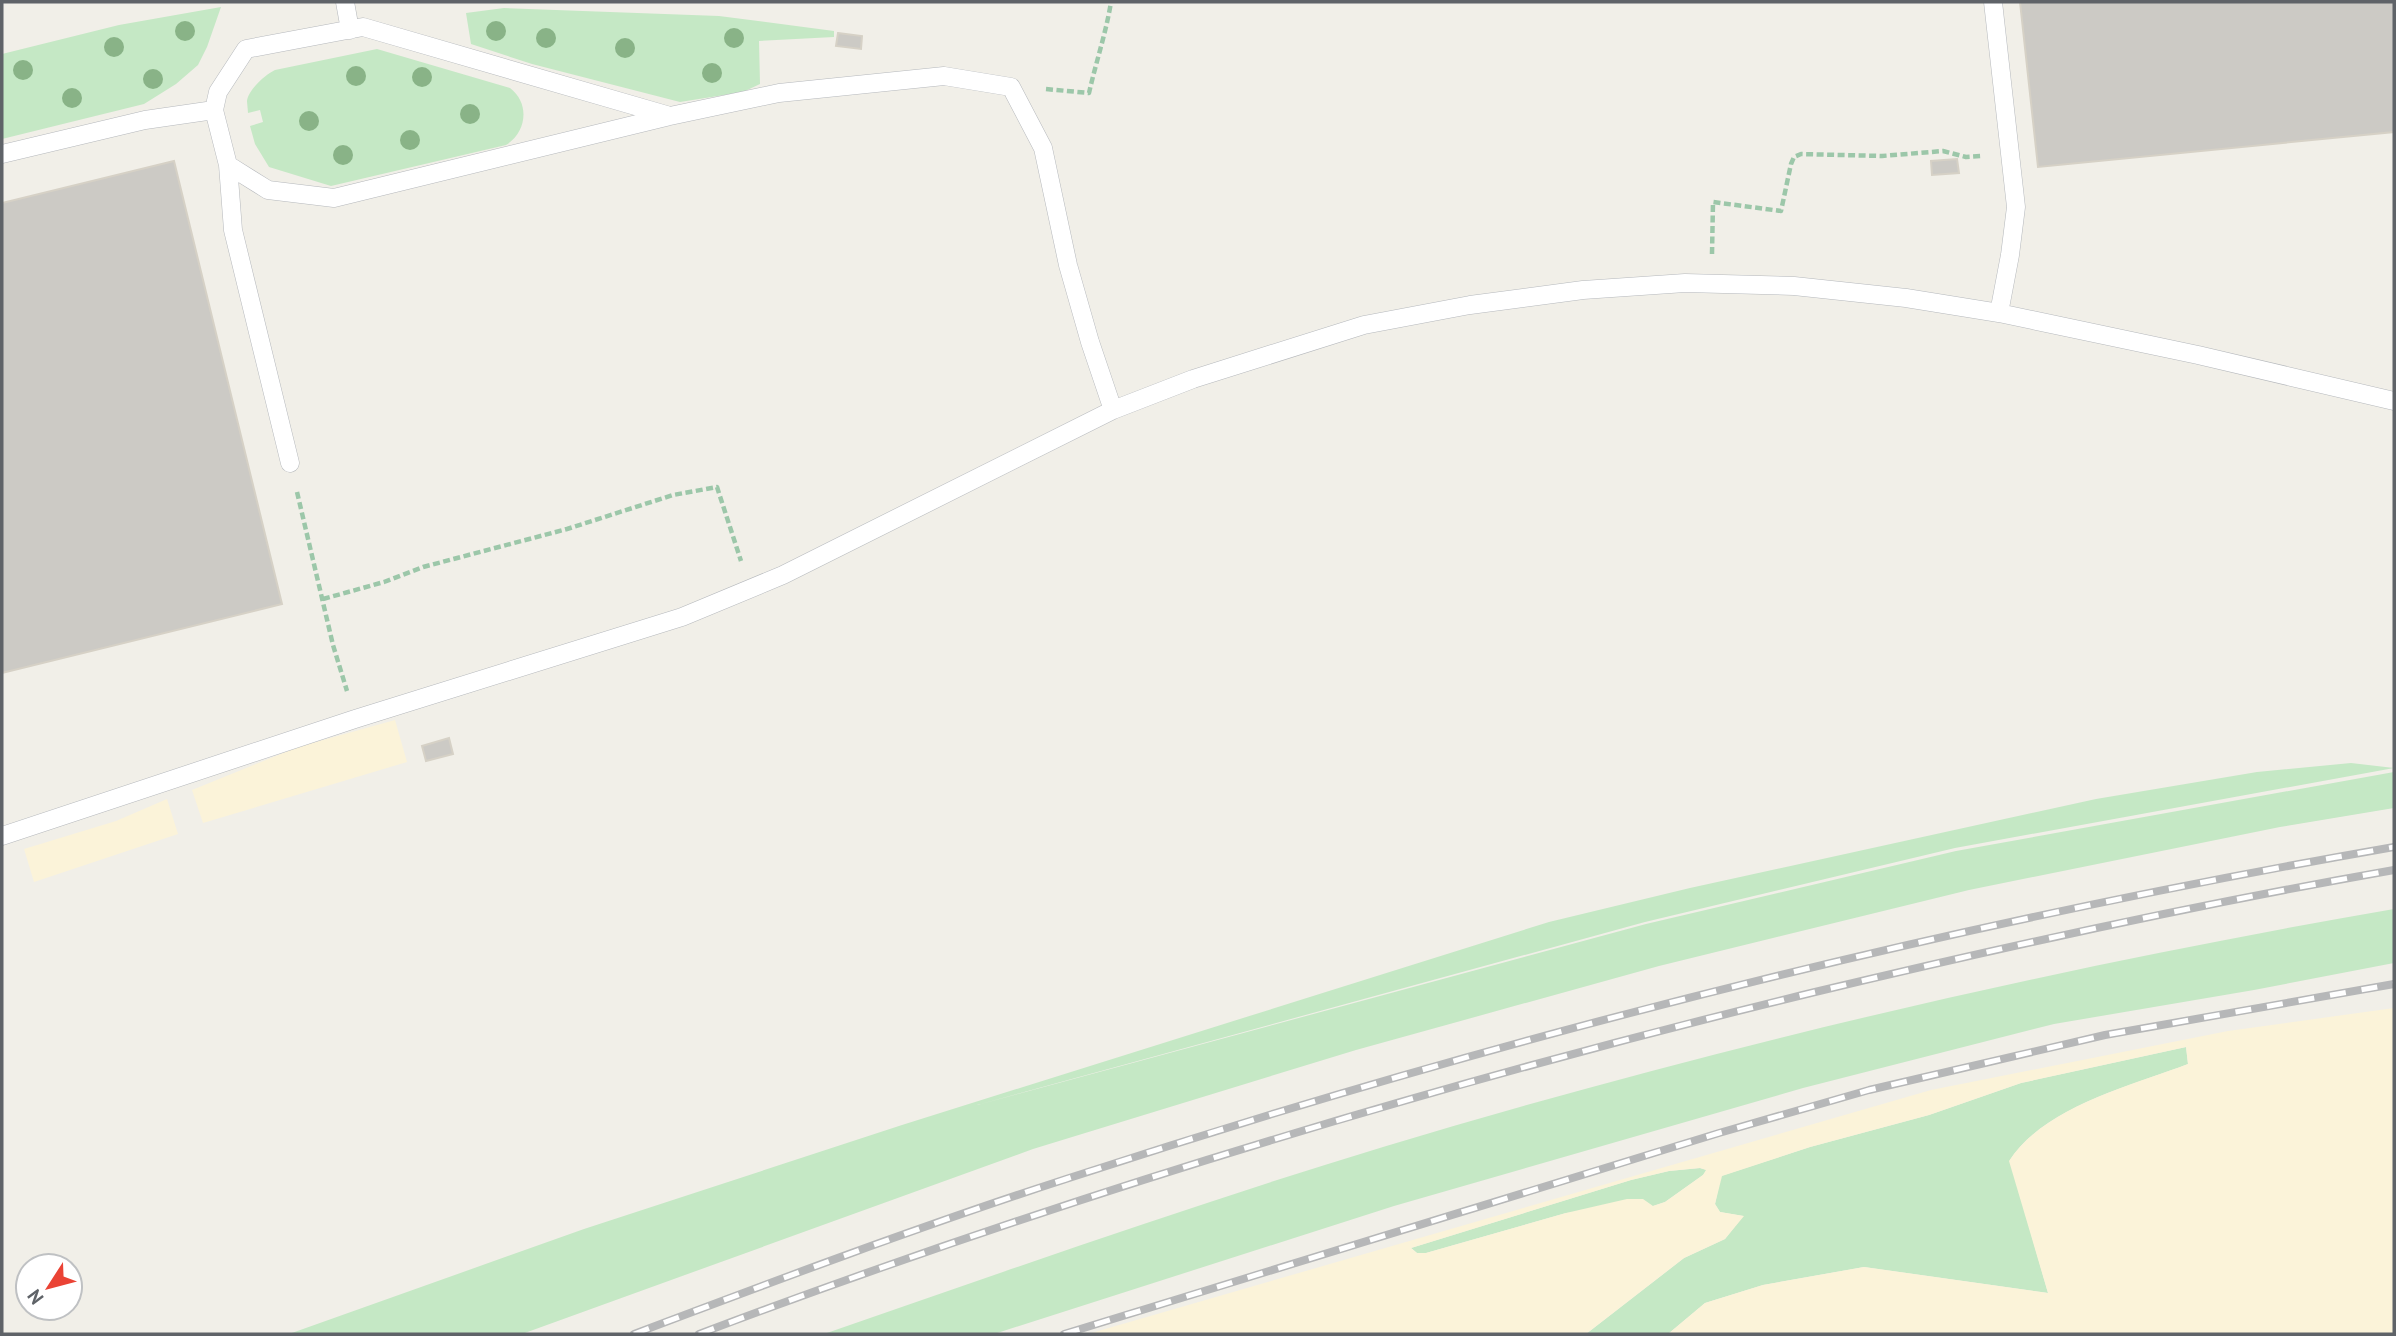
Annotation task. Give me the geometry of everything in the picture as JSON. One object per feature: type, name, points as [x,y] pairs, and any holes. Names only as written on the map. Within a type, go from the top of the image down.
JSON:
[{"type":"lane","points":[[345,2],[350,30]]},
{"type":"lane","points":[[1993,2],[2016,207],[1999,313]]},
{"type":"lane","points":[[290,463],[233,230],[228,165],[214,110],[218,92],[246,49],[363,27],[670,116]]},
{"type":"lane","points":[[228,165],[268,190],[334,198],[670,116],[779,93],[884,80],[944,76],[1011,87],[1043,148],[1068,265],[1113,410]]},
{"type":"lane","points":[[2,155],[145,120],[214,110]]},
{"type":"lane","points":[[2,836],[355,719],[682,617],[753,588],[877,530],[1113,410],[1193,379],[1364,326],[1470,305],[1583,290],[1712,283],[1794,286],[1906,298],[1999,313],[2198,355],[2337,390],[2394,401]]},
{"type":"path","points":[[1011,87],[1089,93],[1104,40],[1111,2]]},
{"type":"path","points":[[1712,283],[1713,202],[1781,211],[1794,157],[1812,154],[1882,156],[1943,150],[1966,157],[2009,153]]},
{"type":"path","points":[[290,463],[355,719]]},
{"type":"path","points":[[323,599],[384,582],[422,566],[567,529],[673,495],[717,487],[736,550],[753,588]]},
{"type":"green space","points":[[221,7],[198,65],[176,84],[144,104],[2,139],[2,54],[119,25]]},
{"type":"green space","points":[[504,8],[719,16],[834,31],[834,37],[759,41],[760,84],[743,92],[680,102],[532,64],[471,44],[466,13]]},
{"type":"green space","points":[[377,49],[510,88],[521,101],[523,109],[522,125],[518,133],[506,145],[331,186],[269,167],[255,144],[250,126],[263,122],[260,110],[248,113],[248,97],[258,83],[275,70]]},
{"type":"green space","points":[[2351,763],[2394,768],[1955,848],[1645,922],[977,1105],[1646,924],[1956,851],[2394,772],[2394,808],[2280,827],[1969,890],[1659,966],[1356,1050],[1033,1149],[522,1334],[289,1334],[584,1229],[902,1125],[1549,922],[1690,888],[2096,799],[2257,772]]},
{"type":"green space","points":[[2394,909],[2394,963],[2054,1024],[1803,1088],[1394,1206],[994,1334],[824,1334],[1242,1191],[1507,1110],[1758,1043],[2012,984]]},
{"type":"green space","points":[[2186,1047],[2188,1064],[2090,1100],[2066,1112],[2025,1142],[2010,1160],[2048,1293],[1864,1267],[1763,1285],[1705,1303],[1668,1334],[1586,1334],[1684,1258],[1725,1239],[1743,1216],[1720,1212],[1715,1204],[1721,1176],[1810,1147],[1929,1115],[2021,1083]]},
{"type":"green space","points":[[1700,1168],[1707,1170],[1703,1175],[1665,1202],[1653,1206],[1566,1213],[1426,1253],[1417,1253],[1411,1248],[1631,1180],[1669,1171]]},
{"type":"sand","points":[[395,720],[407,762],[203,823],[192,790],[298,747]]},
{"type":"sand","points":[[167,799],[178,834],[34,882],[24,849],[116,821]]},
{"type":"sand","points":[[2394,1008],[2394,1334],[1668,1334],[1705,1303],[1763,1285],[1864,1267],[2048,1293],[2009,1161],[2024,1142],[2066,1112],[2115,1090],[2188,1064],[2186,1047],[2021,1083],[1929,1115],[1810,1147],[1722,1176],[1715,1204],[1720,1212],[1744,1216],[1725,1239],[1684,1258],[1586,1334],[1088,1334],[1931,1090],[2228,1031]],"holes":[[[1700,1168],[1706,1170],[1665,1202],[1653,1206],[1643,1199],[1627,1199],[1566,1213],[1426,1253],[1417,1253],[1411,1248],[1631,1180],[1669,1171]]]},
{"type":"building","points":[[2020,2],[2394,2],[2394,132],[2038,167]]},
{"type":"building","points":[[838,33],[862,36],[861,49],[836,46]]},
{"type":"building","points":[[1957,159],[1959,173],[1932,175],[1931,161]]},
{"type":"building","points":[[174,161],[282,604],[2,673],[2,203]]},
{"type":"building","points":[[449,738],[453,754],[426,761],[422,746]]},
{"type":"railway","points":[[634,1334],[903,1234],[1066,1179],[1229,1127],[1558,1032],[1890,949],[2058,912],[2394,847]]},
{"type":"railway","points":[[699,1334],[836,1284],[1112,1190],[1252,1146],[1532,1065],[1673,1027],[1959,958],[2176,911],[2394,870]]},
{"type":"railway","points":[[1064,1334],[1719,1133],[1869,1090],[2105,1035],[2394,984]]}]
